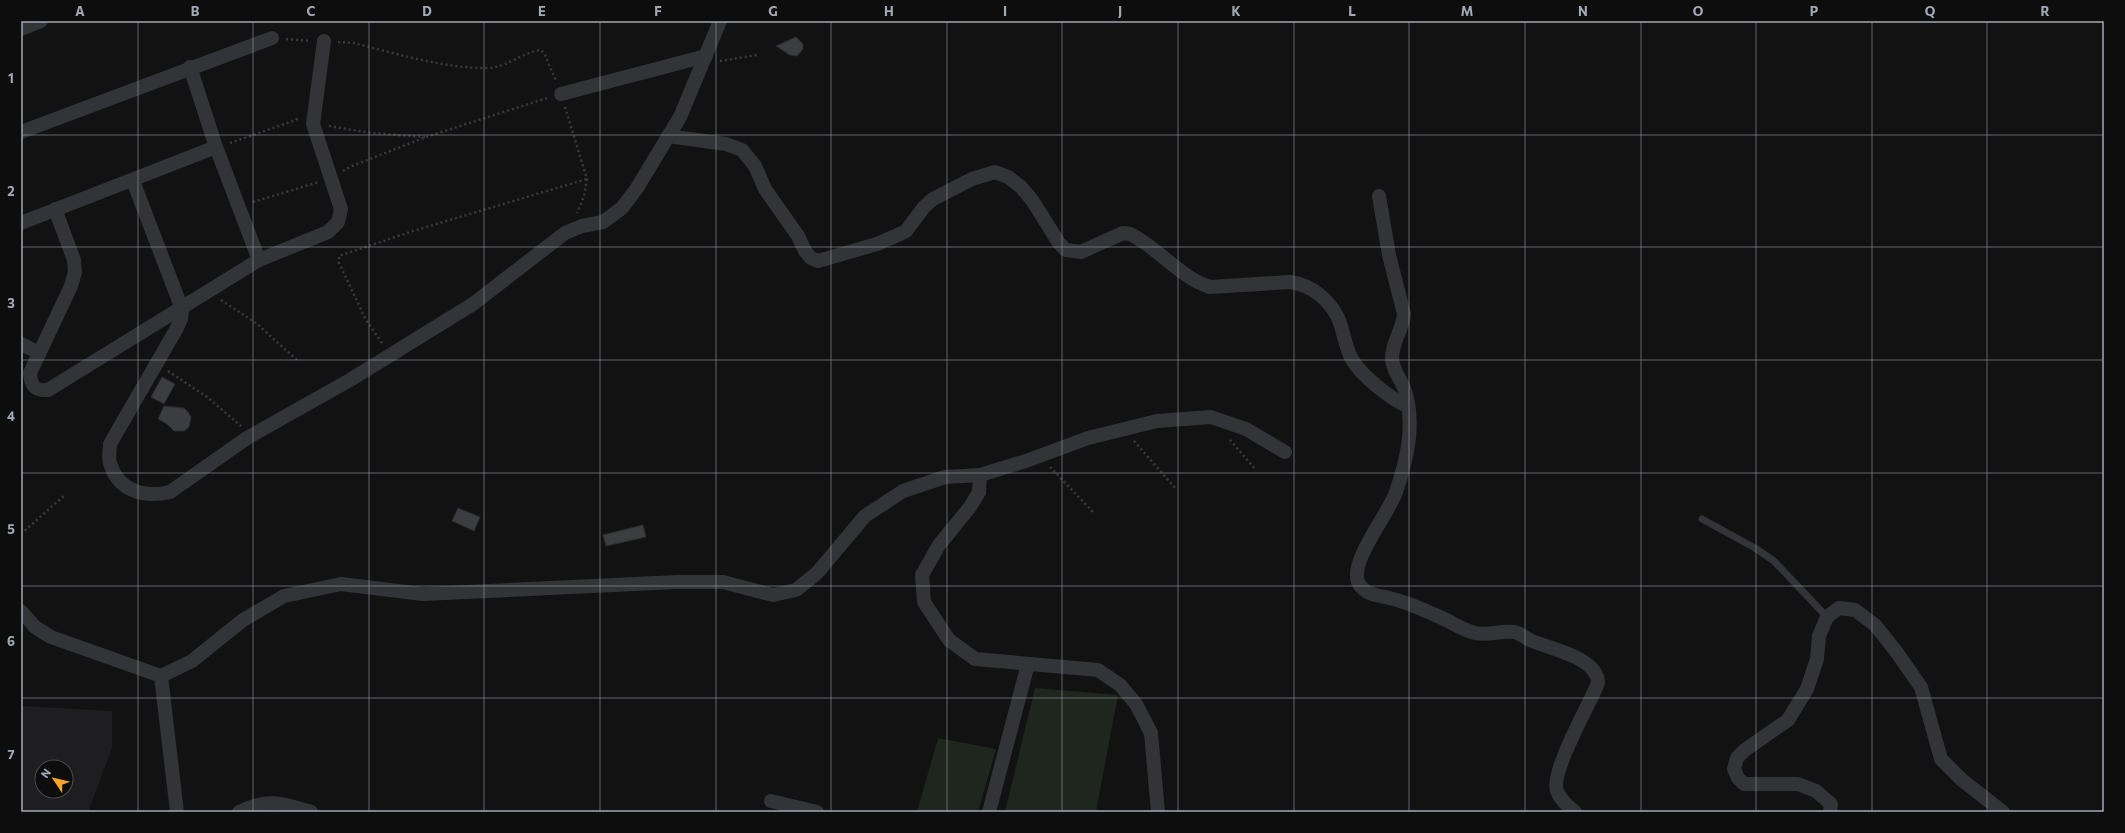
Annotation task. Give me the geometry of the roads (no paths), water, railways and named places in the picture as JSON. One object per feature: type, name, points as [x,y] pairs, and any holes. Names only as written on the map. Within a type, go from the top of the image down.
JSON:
[{"type":"street","points":[[21,29],[41,21]]},
{"type":"street","points":[[133,181],[182,309],[181,319],[110,444],[109,462],[117,478],[128,489],[155,496],[170,492],[248,438],[350,380],[473,304],[564,233],[582,226],[603,222],[622,208],[637,188],[680,117],[720,21]]},
{"type":"street","points":[[21,132],[190,67],[272,38]]},
{"type":"street","points":[[55,210],[74,260],[75,272],[71,286],[30,373],[31,382],[35,389],[48,390],[182,309],[259,260],[328,232],[338,222],[341,209],[314,124],[324,41]]},
{"type":"street","points":[[561,94],[705,59]]},
{"type":"street","points":[[190,67],[216,148],[259,260]]},
{"type":"street","points":[[668,136],[726,144],[742,150],[755,166],[765,189],[798,236],[805,251],[811,258],[818,261],[877,244],[900,234],[909,227],[924,207],[933,199],[972,179],[995,172],[1021,186],[1032,200],[1059,243],[1066,250],[1081,252],[1123,233],[1130,234],[1189,277],[1200,284],[1210,287],[1290,282],[1301,283],[1321,295],[1338,320],[1345,344],[1354,362],[1396,401],[1407,406]]},
{"type":"street","points":[[21,223],[216,148]]},
{"type":"street","points":[[1379,196],[1389,255],[1404,314],[1404,322],[1394,346],[1392,357],[1394,367],[1404,389],[1410,432],[1407,452],[1400,479],[1387,513],[1367,544],[1358,563],[1358,582],[1365,591],[1409,604],[1468,631],[1489,634],[1514,632],[1584,661],[1590,666],[1597,677],[1598,683],[1576,726],[1556,777],[1557,791],[1565,804],[1575,812]]},
{"type":"street","points":[[21,344],[39,353]]},
{"type":"street","points":[[21,611],[35,627],[51,637],[161,676],[192,661],[243,620],[284,596],[341,584],[423,594],[677,582],[723,582],[773,595],[796,590],[817,573],[865,516],[903,491],[945,477],[980,475],[1040,456],[1088,438],[1156,421],[1211,417],[1246,429],[1285,452]]},
{"type":"street","points":[[980,475],[978,492],[970,507],[939,545],[922,575],[924,602],[949,640],[975,659],[1098,670],[1120,684],[1136,704],[1151,732],[1158,812]]},
{"type":"street","points":[[1830,812],[1831,804],[1816,791],[1798,784],[1744,784],[1738,778],[1734,769],[1737,758],[1745,750],[1788,720],[1807,689],[1817,659],[1819,636],[1828,617],[1839,608],[1855,610],[1875,625],[1921,687],[1941,759],[1962,780],[2003,812]]},
{"type":"street","points":[[989,812],[1028,664]]},
{"type":"street","points":[[161,676],[177,812]]},
{"type":"street","points":[[771,801],[817,812]]},
{"type":"street","points":[[239,812],[262,803],[280,802],[311,812]]},
{"type":"lane","points":[[1702,519],[1755,548],[1774,561],[1828,617]]}]
